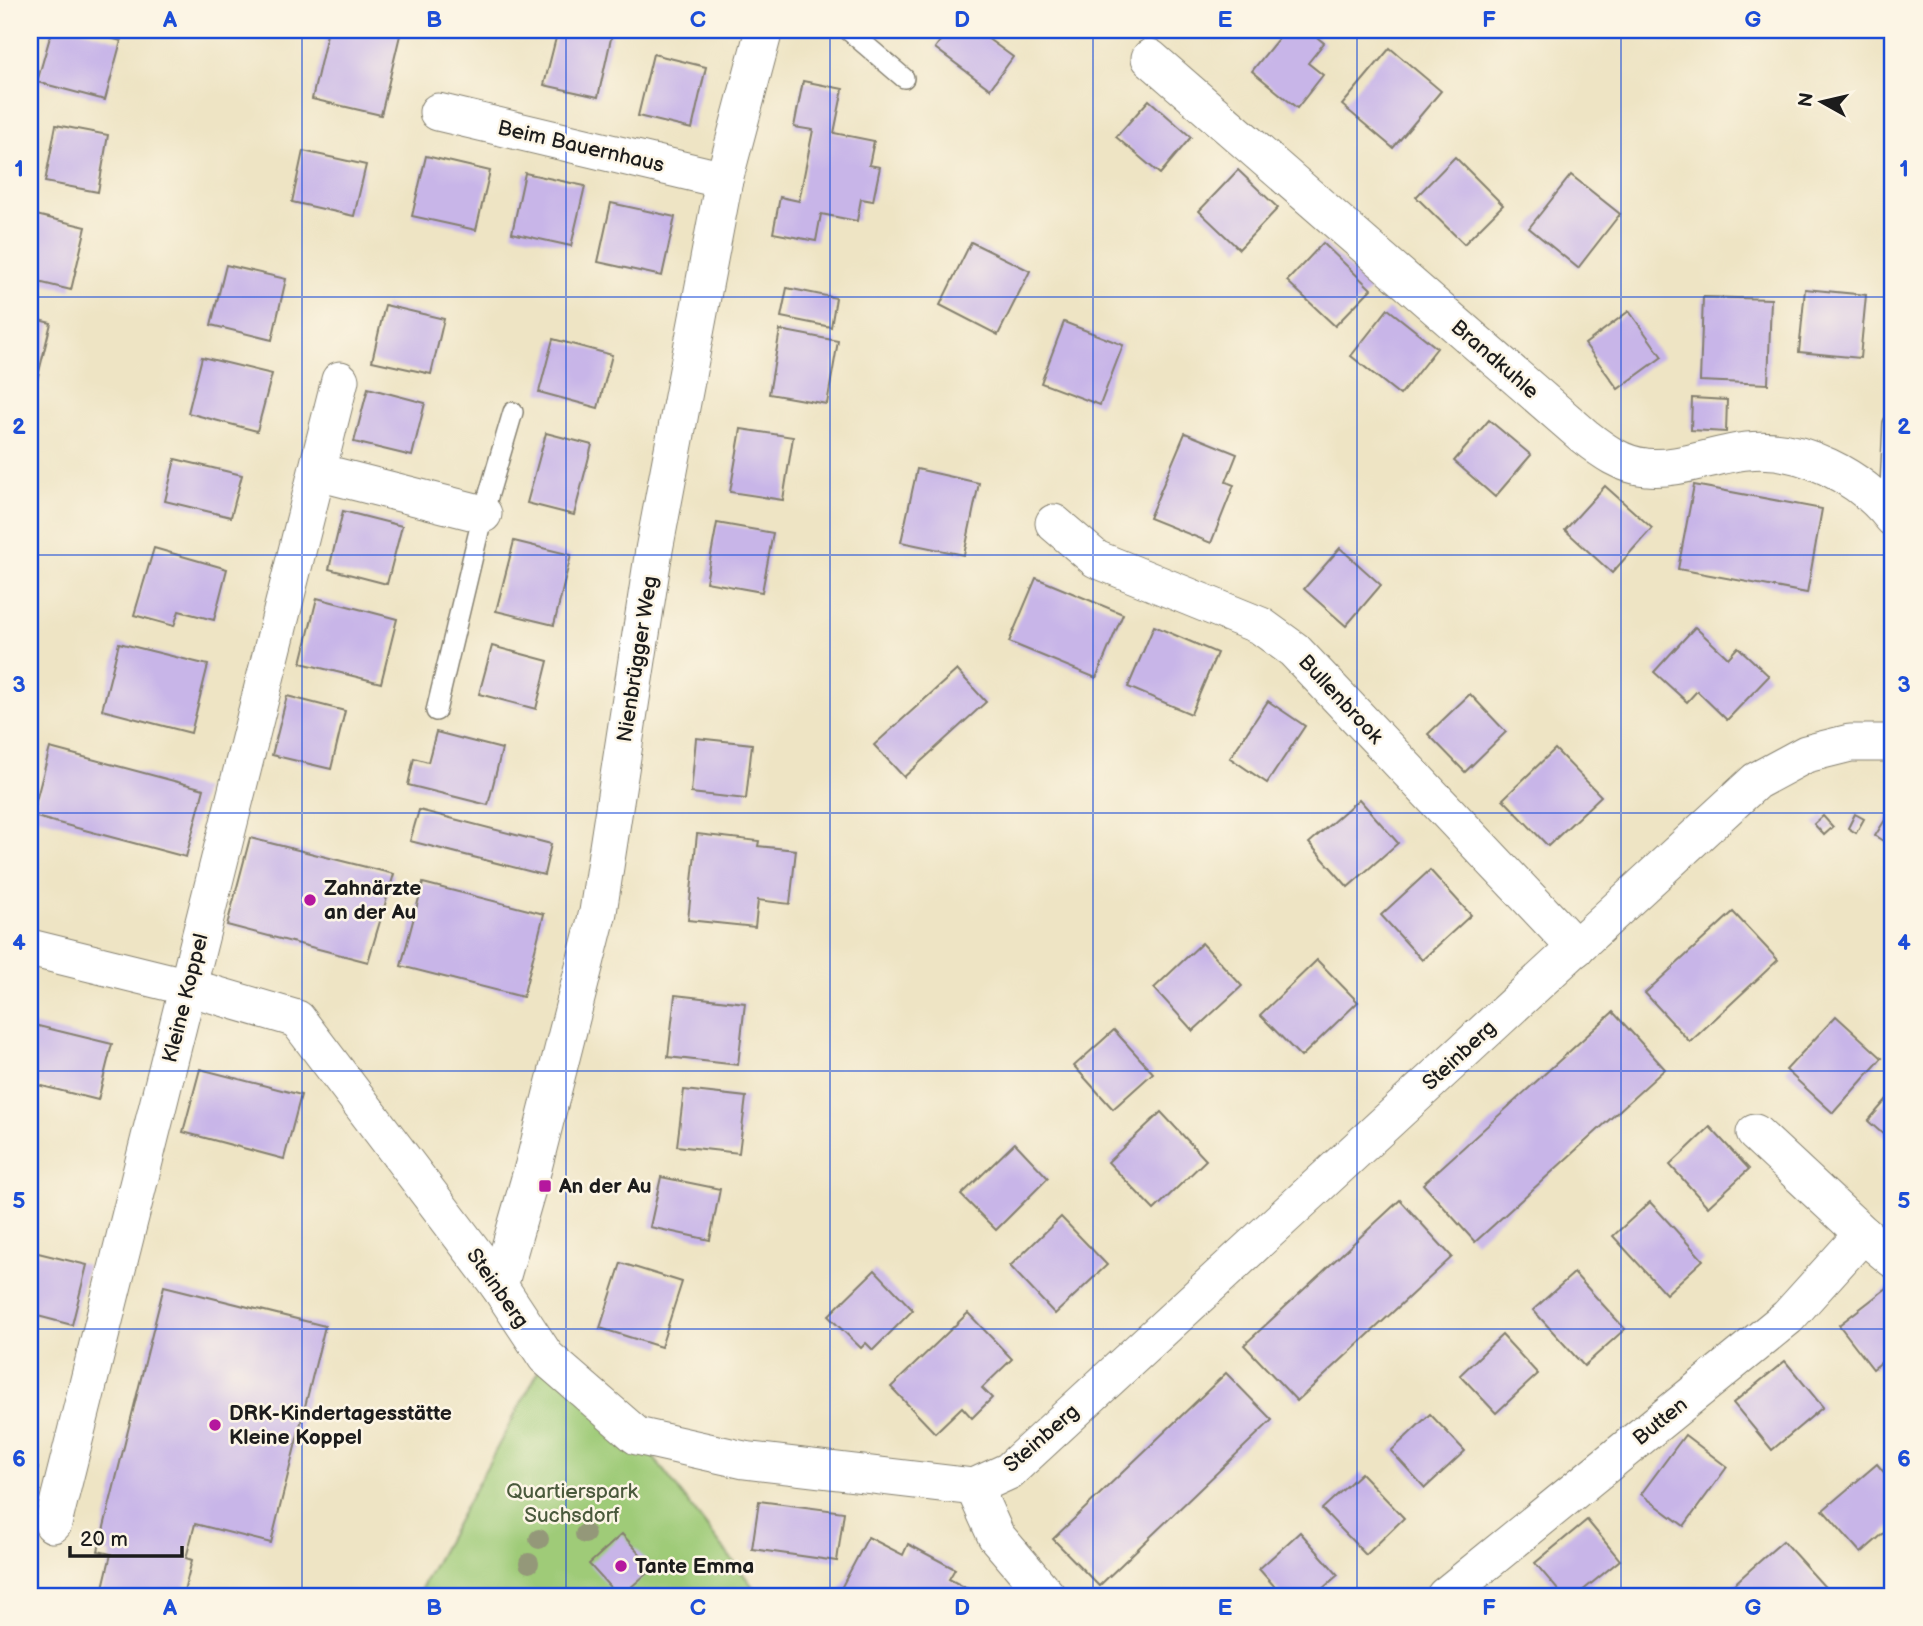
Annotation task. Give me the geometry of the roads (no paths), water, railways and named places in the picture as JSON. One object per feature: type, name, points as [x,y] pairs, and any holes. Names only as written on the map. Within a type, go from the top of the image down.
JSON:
[{"type":"street","name":"Nienbrügger Weg","points":[[499,1286],[533,1168],[598,912],[654,551],[724,180],[764,30]]},
{"type":"street","name":"Brandkuhle","points":[[1150,58],[1574,428],[1605,452],[1623,462],[1647,468],[1679,465],[1747,451],[1778,450],[1821,463],[1852,479],[1891,515]]},
{"type":"street","name":"Beim Bauernhaus","points":[[438,113],[724,180]]},
{"type":"street","name":"Kleine Koppel","points":[[53,1524],[340,380]]},
{"type":"street","points":[[318,472],[483,514]]},
{"type":"street","name":"Bullenbrook","points":[[1054,523],[1096,559],[1261,626],[1294,650],[1576,948]]},
{"type":"street","name":"Steinberg","points":[[30,948],[188,987],[297,1019],[499,1286],[545,1357],[637,1436],[744,1460],[974,1487],[1009,1471],[1756,781],[1806,754],[1850,743],[1893,742]]},
{"type":"street","points":[[1755,1133],[1893,1259]]},
{"type":"street","name":"Butten","points":[[1445,1596],[1788,1317],[1863,1234]]},
{"type":"street","points":[[974,1487],[996,1536],[1047,1596]]},
{"type":"lane","points":[[848,30],[904,78]]},
{"type":"lane","points":[[436,711],[483,514],[513,412]]},
{"type":"lane","points":[[1891,515],[1893,424]]},
{"type":"place","name":"Zahnärzte an der Au","points":[[310,900]]},
{"type":"place","name":"An der Au","points":[[545,1186]]},
{"type":"place","name":"DRK-Kindertagesstätte Kleine Koppel","points":[[215,1425]]},
{"type":"place","name":"Tante Emma","points":[[621,1566]]},
{"type":"park label","name":"Quartierspark Suchsdorf","points":[[572,1503]]}]
